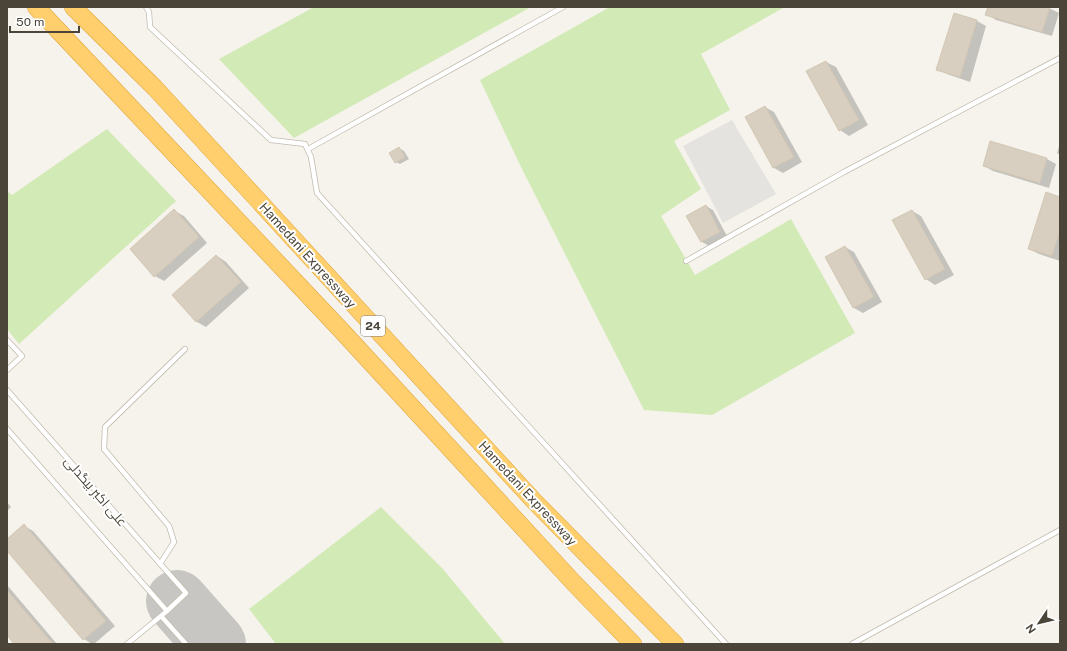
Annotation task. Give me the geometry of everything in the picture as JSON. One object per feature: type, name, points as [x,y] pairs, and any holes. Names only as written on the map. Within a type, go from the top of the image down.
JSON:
[{"type":"highway","name":"Hamedani Expressway","points":[[36,7],[340,329],[573,582],[633,644]]},
{"type":"highway","name":"Hamedani Expressway","points":[[73,7],[155,88],[534,501],[675,644]]},
{"type":"highway","points":[[90,7],[155,88]]},
{"type":"lane","points":[[146,7],[150,27],[271,140],[305,144],[311,157],[317,193],[726,644]]},
{"type":"lane","points":[[310,148],[563,7]]},
{"type":"lane","points":[[686,261],[844,172],[1060,58]]},
{"type":"lane","points":[[7,340],[22,356],[7,370]]},
{"type":"lane","points":[[160,564],[174,542],[169,526],[104,449],[105,428],[184,349]]},
{"type":"lane","name":"علی اکبر بیگدلی","points":[[7,390],[186,593],[167,611],[7,429]]},
{"type":"lane","points":[[852,644],[1060,530]]},
{"type":"lane","points":[[127,644],[167,611]]},
{"type":"lane","points":[[161,616],[186,644]]},
{"type":"green space","points":[[314,7],[531,7],[294,138],[219,59]]},
{"type":"green space","points":[[610,7],[785,7],[701,54],[730,110],[674,141],[701,189],[661,216],[695,275],[791,219],[855,333],[712,415],[644,410],[521,167],[480,80]]},
{"type":"green space","points":[[107,129],[176,201],[19,344],[7,329],[7,191],[12,195]]},
{"type":"green space","points":[[381,507],[443,569],[505,644],[276,644],[249,609]]},
{"type":"shaded area","points":[[732,120],[776,194],[723,223],[683,146]]},
{"type":"building","points":[[988,7],[1050,7],[1042,32],[985,15]]},
{"type":"building","points":[[954,13],[977,20],[960,77],[936,70]]},
{"type":"building","points":[[826,61],[859,120],[839,131],[806,71]]},
{"type":"building","points":[[765,106],[794,157],[773,168],[745,117]]},
{"type":"building","points":[[990,141],[1047,158],[1040,183],[983,166]]},
{"type":"building","points":[[399,147],[405,157],[395,163],[389,153]]},
{"type":"building","points":[[1046,192],[1060,197],[1060,230],[1052,256],[1028,249]]},
{"type":"building","points":[[706,205],[720,232],[701,242],[686,216]]},
{"type":"building","points":[[174,209],[199,237],[154,277],[130,249]]},
{"type":"building","points":[[912,210],[945,269],[925,280],[892,220]]},
{"type":"building","points":[[845,246],[874,297],[853,308],[825,257]]},
{"type":"building","points":[[216,255],[241,282],[196,322],[172,295]]},
{"type":"building","points":[[24,524],[106,621],[83,640],[7,551],[7,539]]},
{"type":"building","points":[[7,590],[53,644],[14,644],[7,635]]},
{"type":"runway","points":[[177,601],[215,644]]}]
